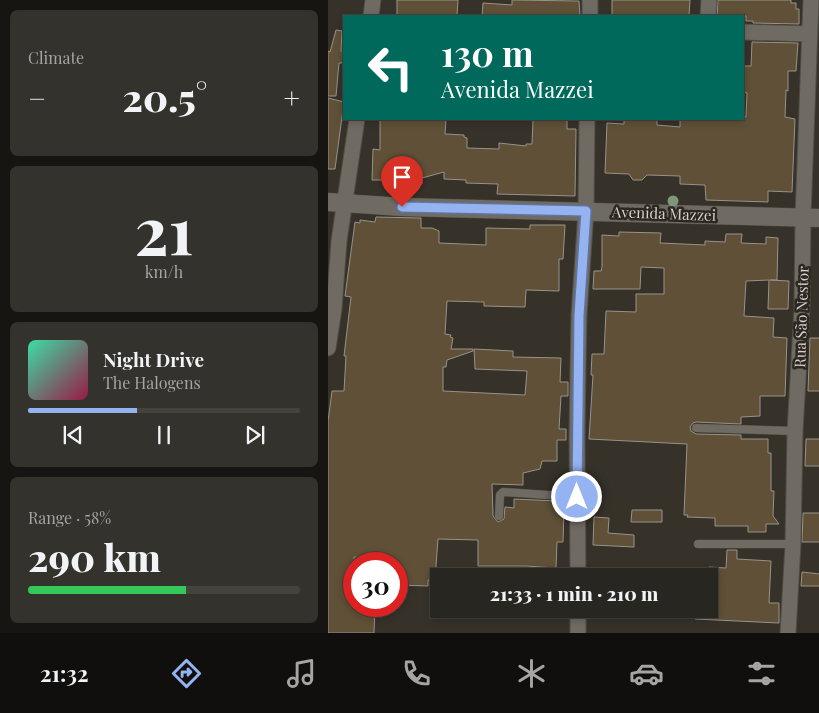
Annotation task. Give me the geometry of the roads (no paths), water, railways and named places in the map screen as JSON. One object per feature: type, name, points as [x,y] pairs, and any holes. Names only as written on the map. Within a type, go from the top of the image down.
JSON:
[{"type":"street","points":[[371,15],[373,0]]},
{"type":"street","points":[[590,0],[590,15]]},
{"type":"street","points":[[708,15],[709,0]]},
{"type":"street","name":"Rua São Nestor","points":[[788,633],[793,544],[795,431],[802,308],[811,218],[811,0]]},
{"type":"street","points":[[744,32],[810,34]]},
{"type":"street","points":[[328,348],[334,309],[339,241],[337,202],[357,120]]},
{"type":"street","points":[[578,568],[579,315],[586,211],[587,120]]},
{"type":"street","name":"Avenida Mazzei","points":[[337,202],[402,207],[811,218]]},
{"type":"street","points":[[578,618],[578,633]]},
{"type":"lane","points":[[696,428],[795,431]]},
{"type":"lane","points":[[499,516],[500,495],[504,492],[577,497]]},
{"type":"lane","points":[[698,544],[793,544]]}]
